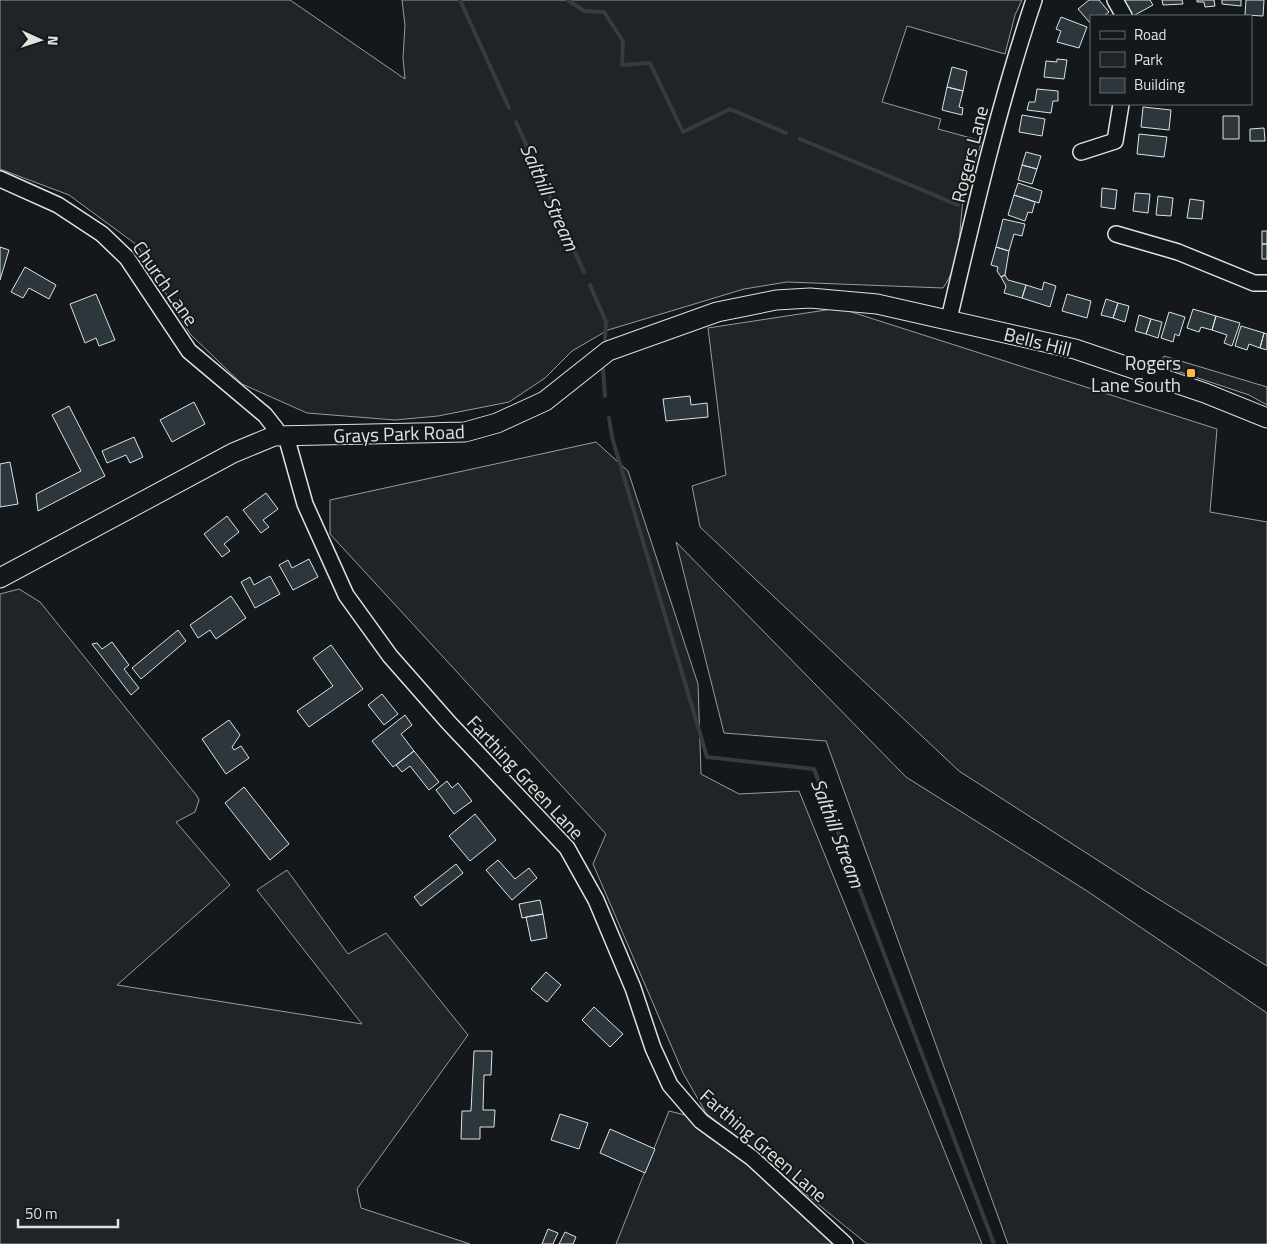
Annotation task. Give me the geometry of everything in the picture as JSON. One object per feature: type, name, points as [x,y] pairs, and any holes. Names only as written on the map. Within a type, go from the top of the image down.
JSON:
[{"type":"main road","name":"Grays Park Road","points":[[0,578],[233,453],[280,436],[465,432],[497,423],[545,401],[608,351],[717,312],[776,300],[850,300],[949,319]]},
{"type":"main road","name":"Bells Hill","points":[[949,319],[1075,349],[1205,393],[1267,418]]},
{"type":"street","name":"Rogers Lane","points":[[949,319],[1012,64],[1034,0]]},
{"type":"street","points":[[1115,0],[1123,15]]},
{"type":"street","points":[[1081,152],[1115,141],[1121,105]]},
{"type":"street","name":"Church Lane","points":[[0,179],[58,206],[102,234],[126,258],[189,351],[265,415],[280,436]]},
{"type":"street","points":[[1116,234],[1178,252],[1254,283],[1267,283]]},
{"type":"street","name":"Farthing Green Lane","points":[[280,436],[305,504],[346,595],[390,656],[567,848],[596,900],[633,988],[653,1048],[670,1085],[701,1121],[752,1158],[845,1244]]},
{"type":"green space","points":[[0,0],[290,0],[405,79],[403,58],[405,25],[402,0],[1022,0],[1015,15],[1005,54],[907,26],[882,102],[941,119],[938,129],[982,141],[964,193],[956,257],[949,278],[943,288],[787,282],[744,289],[608,330],[572,351],[545,378],[509,402],[438,416],[395,420],[307,413],[242,384],[190,334],[137,245],[69,195],[0,169]]},
{"type":"green space","points":[[839,308],[1217,429],[1210,512],[1267,522],[1267,966],[1147,892],[959,771],[700,527],[692,486],[726,475],[708,328]]},
{"type":"green space","points":[[1164,356],[1267,387],[1267,405],[1249,395],[1159,365]]},
{"type":"green space","points":[[596,442],[628,471],[698,684],[701,774],[739,794],[799,791],[982,1244],[867,1244],[706,1113],[683,1073],[593,864],[606,834],[330,534],[330,500]]},
{"type":"green space","points":[[676,542],[906,777],[1087,891],[1267,1013],[1267,1244],[1008,1244],[826,741],[724,733]]},
{"type":"green space","points":[[19,589],[40,602],[197,796],[199,800],[195,812],[176,822],[230,885],[117,985],[362,1024],[257,890],[287,870],[348,954],[386,933],[468,1035],[357,1189],[361,1208],[470,1244],[0,1244],[0,594]]},
{"type":"green space","points":[[669,1111],[689,1116],[708,1137],[729,1145],[833,1244],[616,1244]]},
{"type":"building","points":[[1089,0],[1099,0],[1109,12],[1105,15],[1090,15],[1090,23],[1078,9]]},
{"type":"building","points":[[1119,0],[1150,0],[1153,5],[1135,15],[1127,15]]},
{"type":"building","points":[[1162,0],[1182,0],[1183,4],[1163,5]]},
{"type":"building","points":[[1197,0],[1214,0],[1215,6],[1205,7],[1204,2],[1197,2]]},
{"type":"building","points":[[1222,0],[1241,0],[1241,6],[1222,4]]},
{"type":"building","points":[[1246,0],[1264,0],[1263,16],[1245,15]]},
{"type":"building","points":[[1061,17],[1087,27],[1079,48],[1057,42],[1061,31],[1056,29]]},
{"type":"building","points":[[1057,59],[1067,60],[1064,79],[1044,77],[1046,61],[1057,62]]},
{"type":"building","points":[[952,67],[967,71],[963,91],[947,87]]},
{"type":"building","points":[[947,87],[963,91],[959,107],[963,108],[962,115],[942,110]]},
{"type":"building","points":[[1037,89],[1058,91],[1058,101],[1053,101],[1051,113],[1027,110],[1029,102],[1035,102]]},
{"type":"building","points":[[1143,107],[1171,110],[1169,130],[1141,127]]},
{"type":"building","points":[[1022,115],[1045,119],[1042,136],[1019,132]]},
{"type":"building","points":[[1223,116],[1239,116],[1239,139],[1223,139]]},
{"type":"building","points":[[1264,128],[1265,141],[1250,141],[1250,129]]},
{"type":"building","points":[[1139,134],[1167,137],[1164,157],[1137,154]]},
{"type":"building","points":[[1026,152],[1041,156],[1037,169],[1022,165]]},
{"type":"building","points":[[1022,165],[1037,169],[1032,184],[1018,180]]},
{"type":"building","points":[[1018,183],[1042,191],[1039,203],[1014,195]]},
{"type":"building","points":[[1102,188],[1117,190],[1115,209],[1101,207]]},
{"type":"building","points":[[1135,193],[1150,194],[1148,213],[1133,211]]},
{"type":"building","points":[[1014,195],[1035,202],[1032,213],[1028,212],[1025,221],[1008,215]]},
{"type":"building","points":[[1158,196],[1173,198],[1171,216],[1156,215]]},
{"type":"building","points":[[1190,199],[1204,201],[1202,219],[1187,218]]},
{"type":"building","points":[[1003,219],[1025,224],[1022,236],[1014,234],[1009,251],[996,247]]},
{"type":"building","points":[[1262,231],[1267,231],[1267,244],[1262,244]]},
{"type":"building","points":[[1262,244],[1267,244],[1267,259],[1262,259]]},
{"type":"building","points":[[0,247],[9,250],[0,280]]},
{"type":"building","points":[[996,247],[1009,251],[1005,275],[1001,277],[997,271],[998,267],[991,265]]},
{"type":"building","points":[[25,267],[56,285],[49,299],[29,288],[23,298],[11,292]]},
{"type":"building","points":[[1005,275],[1008,280],[1026,285],[1022,298],[1004,293],[1006,286],[1001,277]]},
{"type":"building","points":[[1044,282],[1056,286],[1050,307],[1022,298],[1026,285],[1042,290]]},
{"type":"building","points":[[96,294],[115,340],[99,346],[96,338],[85,343],[70,304]]},
{"type":"building","points":[[1067,294],[1091,301],[1087,318],[1062,311]]},
{"type":"building","points":[[1106,299],[1118,303],[1113,318],[1101,315]]},
{"type":"building","points":[[1118,303],[1129,306],[1125,322],[1113,318]]},
{"type":"building","points":[[1193,309],[1216,316],[1212,330],[1201,327],[1199,332],[1187,328]]},
{"type":"building","points":[[1169,312],[1185,317],[1179,336],[1175,334],[1173,342],[1161,338]]},
{"type":"building","points":[[1139,315],[1151,319],[1146,334],[1135,331]]},
{"type":"building","points":[[1216,316],[1240,323],[1232,346],[1224,343],[1227,335],[1212,330]]},
{"type":"building","points":[[1151,319],[1162,322],[1158,338],[1146,334]]},
{"type":"building","points":[[1241,326],[1264,333],[1260,348],[1249,344],[1247,350],[1235,346]]},
{"type":"building","points":[[1264,333],[1267,334],[1267,350],[1260,348]]},
{"type":"building","points":[[690,396],[691,405],[707,403],[708,417],[666,421],[663,399]]},
{"type":"building","points":[[194,402],[205,424],[172,442],[160,420]]},
{"type":"building","points":[[69,406],[105,476],[38,511],[36,494],[81,471],[52,415]]},
{"type":"building","points":[[134,437],[143,457],[130,463],[126,455],[107,463],[102,451]]},
{"type":"building","points":[[10,462],[18,504],[0,507],[0,464]]},
{"type":"building","points":[[266,493],[278,509],[263,520],[269,527],[261,533],[243,510]]},
{"type":"building","points":[[227,516],[239,532],[224,544],[230,551],[222,557],[204,534]]},
{"type":"building","points":[[309,559],[318,577],[293,590],[279,565],[288,560],[292,568]]},
{"type":"building","points":[[270,576],[280,594],[255,608],[241,582],[250,577],[254,585]]},
{"type":"building","points":[[231,596],[246,618],[216,639],[210,630],[198,638],[190,625]]},
{"type":"building","points":[[178,630],[186,641],[141,679],[132,668]]},
{"type":"building","points":[[112,642],[129,665],[124,669],[139,688],[131,695],[92,644],[97,643],[102,649]]},
{"type":"building","points":[[331,645],[363,689],[309,727],[297,711],[333,686],[313,658]]},
{"type":"building","points":[[382,694],[398,714],[384,725],[368,705]]},
{"type":"building","points":[[405,715],[412,725],[401,734],[414,751],[393,767],[372,741]]},
{"type":"building","points":[[229,720],[240,735],[232,747],[234,750],[241,746],[249,758],[226,774],[202,739]]},
{"type":"building","points":[[414,751],[439,782],[429,790],[410,766],[402,772],[396,765]]},
{"type":"building","points":[[447,781],[452,788],[458,783],[472,801],[454,814],[436,790]]},
{"type":"building","points":[[244,787],[289,844],[270,860],[225,803]]},
{"type":"building","points":[[475,814],[496,840],[470,861],[449,836]]},
{"type":"building","points":[[498,860],[515,879],[529,868],[537,878],[512,900],[486,870]]},
{"type":"building","points":[[456,864],[463,873],[421,906],[414,897]]},
{"type":"building","points":[[540,900],[543,914],[522,918],[519,904]]},
{"type":"building","points":[[543,914],[547,938],[531,941],[526,917]]},
{"type":"building","points":[[546,972],[561,985],[547,1002],[531,989]]},
{"type":"building","points":[[594,1007],[623,1034],[610,1047],[582,1020]]},
{"type":"building","points":[[474,1051],[492,1051],[491,1075],[484,1075],[483,1110],[495,1110],[494,1127],[480,1127],[480,1139],[461,1139],[462,1111],[471,1111]]},
{"type":"building","points":[[560,1114],[588,1123],[579,1149],[551,1140]]},
{"type":"building","points":[[610,1129],[655,1149],[645,1173],[600,1153]]},
{"type":"building","points":[[548,1229],[558,1233],[553,1244],[542,1244]]},
{"type":"building","points":[[565,1232],[576,1237],[573,1244],[559,1244]]},
{"type":"waterway","name":"Salthill Stream","points":[[460,0],[509,108]]},
{"type":"waterway","points":[[568,0],[584,11],[604,12],[623,41],[622,65],[650,63],[683,132],[730,109],[786,133]]},
{"type":"waterway","name":"Salthill Stream","points":[[516,122],[584,272]]},
{"type":"waterway","points":[[800,139],[958,205]]},
{"type":"waterway","name":"Salthill Stream","points":[[590,285],[606,322],[605,339]]},
{"type":"waterway","name":"Salthill Stream","points":[[603,369],[605,396]]},
{"type":"waterway","name":"Salthill Stream","points":[[609,418],[612,437],[707,757],[814,769],[994,1244]]},
{"type":"place","name":"Rogers Lane South","points":[[1191,373]]}]
